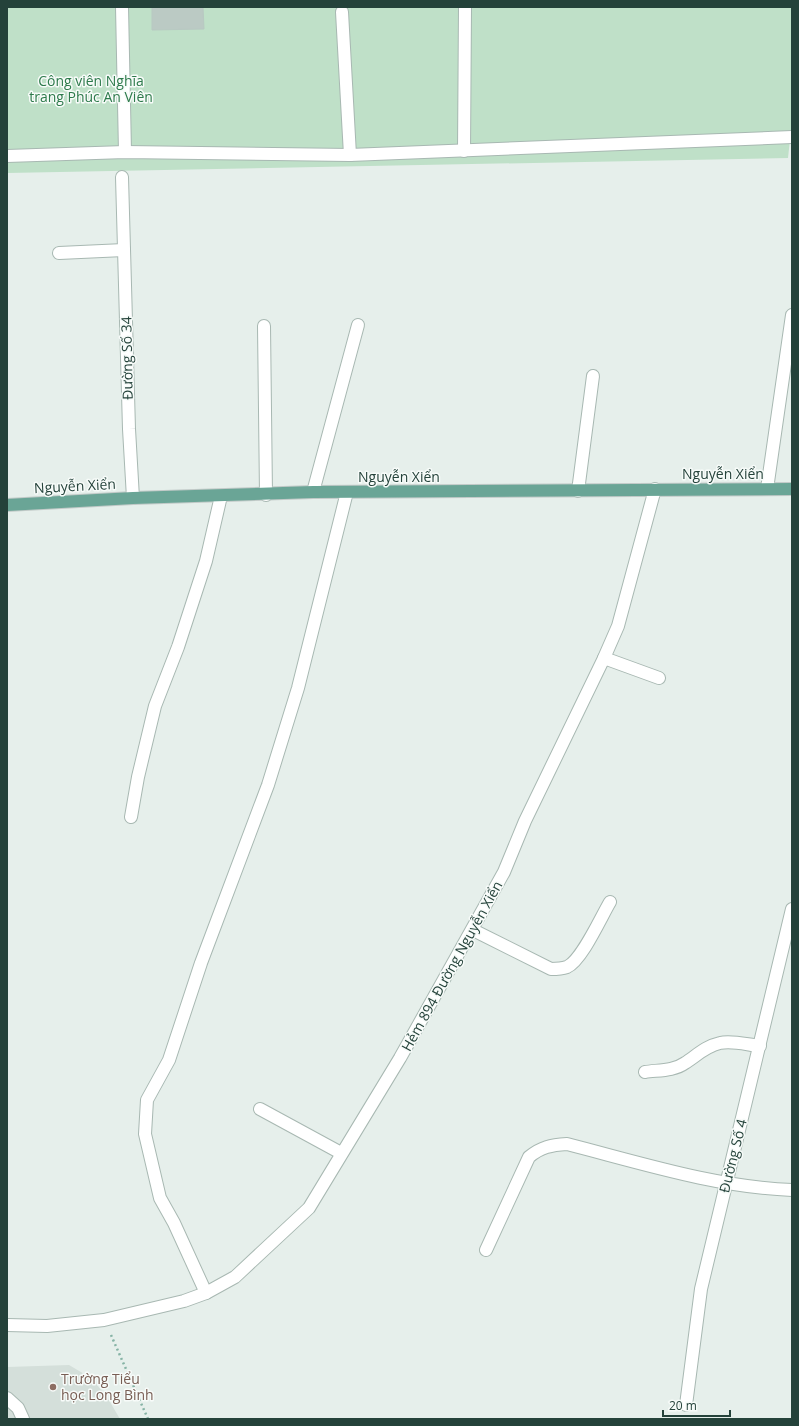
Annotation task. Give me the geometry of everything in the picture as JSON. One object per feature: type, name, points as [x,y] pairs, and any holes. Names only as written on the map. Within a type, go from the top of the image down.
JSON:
[{"type":"main road","name":"Nguyễn Xiển","points":[[7,505],[133,498],[266,495],[312,492],[792,489]]},
{"type":"street","points":[[122,7],[125,152]]},
{"type":"street","points":[[464,151],[465,7]]},
{"type":"street","points":[[342,12],[350,155]]},
{"type":"street","points":[[7,156],[125,152],[350,155],[792,137]]},
{"type":"street","name":"Đường Số 34","points":[[122,177],[128,430],[133,498]]},
{"type":"street","points":[[59,253],[124,250]]},
{"type":"street","points":[[767,489],[792,315]]},
{"type":"street","points":[[312,492],[358,325]]},
{"type":"street","points":[[264,326],[266,495]]},
{"type":"street","points":[[578,491],[593,376]]},
{"type":"street","name":"Hẻm 894 Đường Nguyễn Xiển","points":[[7,1325],[47,1326],[104,1320],[184,1301],[206,1293],[234,1277],[309,1208],[400,1058],[473,930],[504,872],[525,821],[604,658],[620,619],[655,489]]},
{"type":"street","points":[[206,1293],[174,1223],[160,1198],[145,1134],[147,1100],[169,1060],[201,963],[268,785],[298,688],[347,492]]},
{"type":"street","points":[[131,817],[138,777],[155,706],[178,647],[206,561],[221,496]]},
{"type":"street","points":[[604,658],[659,678]]},
{"type":"street","points":[[473,930],[551,969],[560,969],[568,966],[577,959],[610,902]]},
{"type":"street","name":"Đường Số 4","points":[[686,1405],[702,1289],[792,909]]},
{"type":"street","points":[[646,1072],[674,1068],[684,1064],[708,1048],[722,1043],[760,1046]]},
{"type":"street","points":[[260,1108],[341,1153]]},
{"type":"street","points":[[486,1250],[529,1158],[537,1151],[549,1145],[567,1144],[726,1183],[764,1189],[792,1190]]},
{"type":"street","points":[[7,1398],[18,1408],[24,1419]]},
{"type":"path","points":[[104,1320],[148,1419]]},
{"type":"shaded area","name":"Trường Tiểu học Long Bình","points":[[69,1365],[91,1378],[107,1397],[120,1419],[7,1419],[7,1367]]},
{"type":"green space","name":"Công viên Nghĩa trang Phúc An Viên","points":[[7,7],[792,7],[792,121],[788,158],[7,173]]},
{"type":"building","points":[[152,7],[203,7],[204,29],[152,30]]},
{"type":"place","name":"Trường Tiểu học Long Bình","points":[[53,1387]]}]
